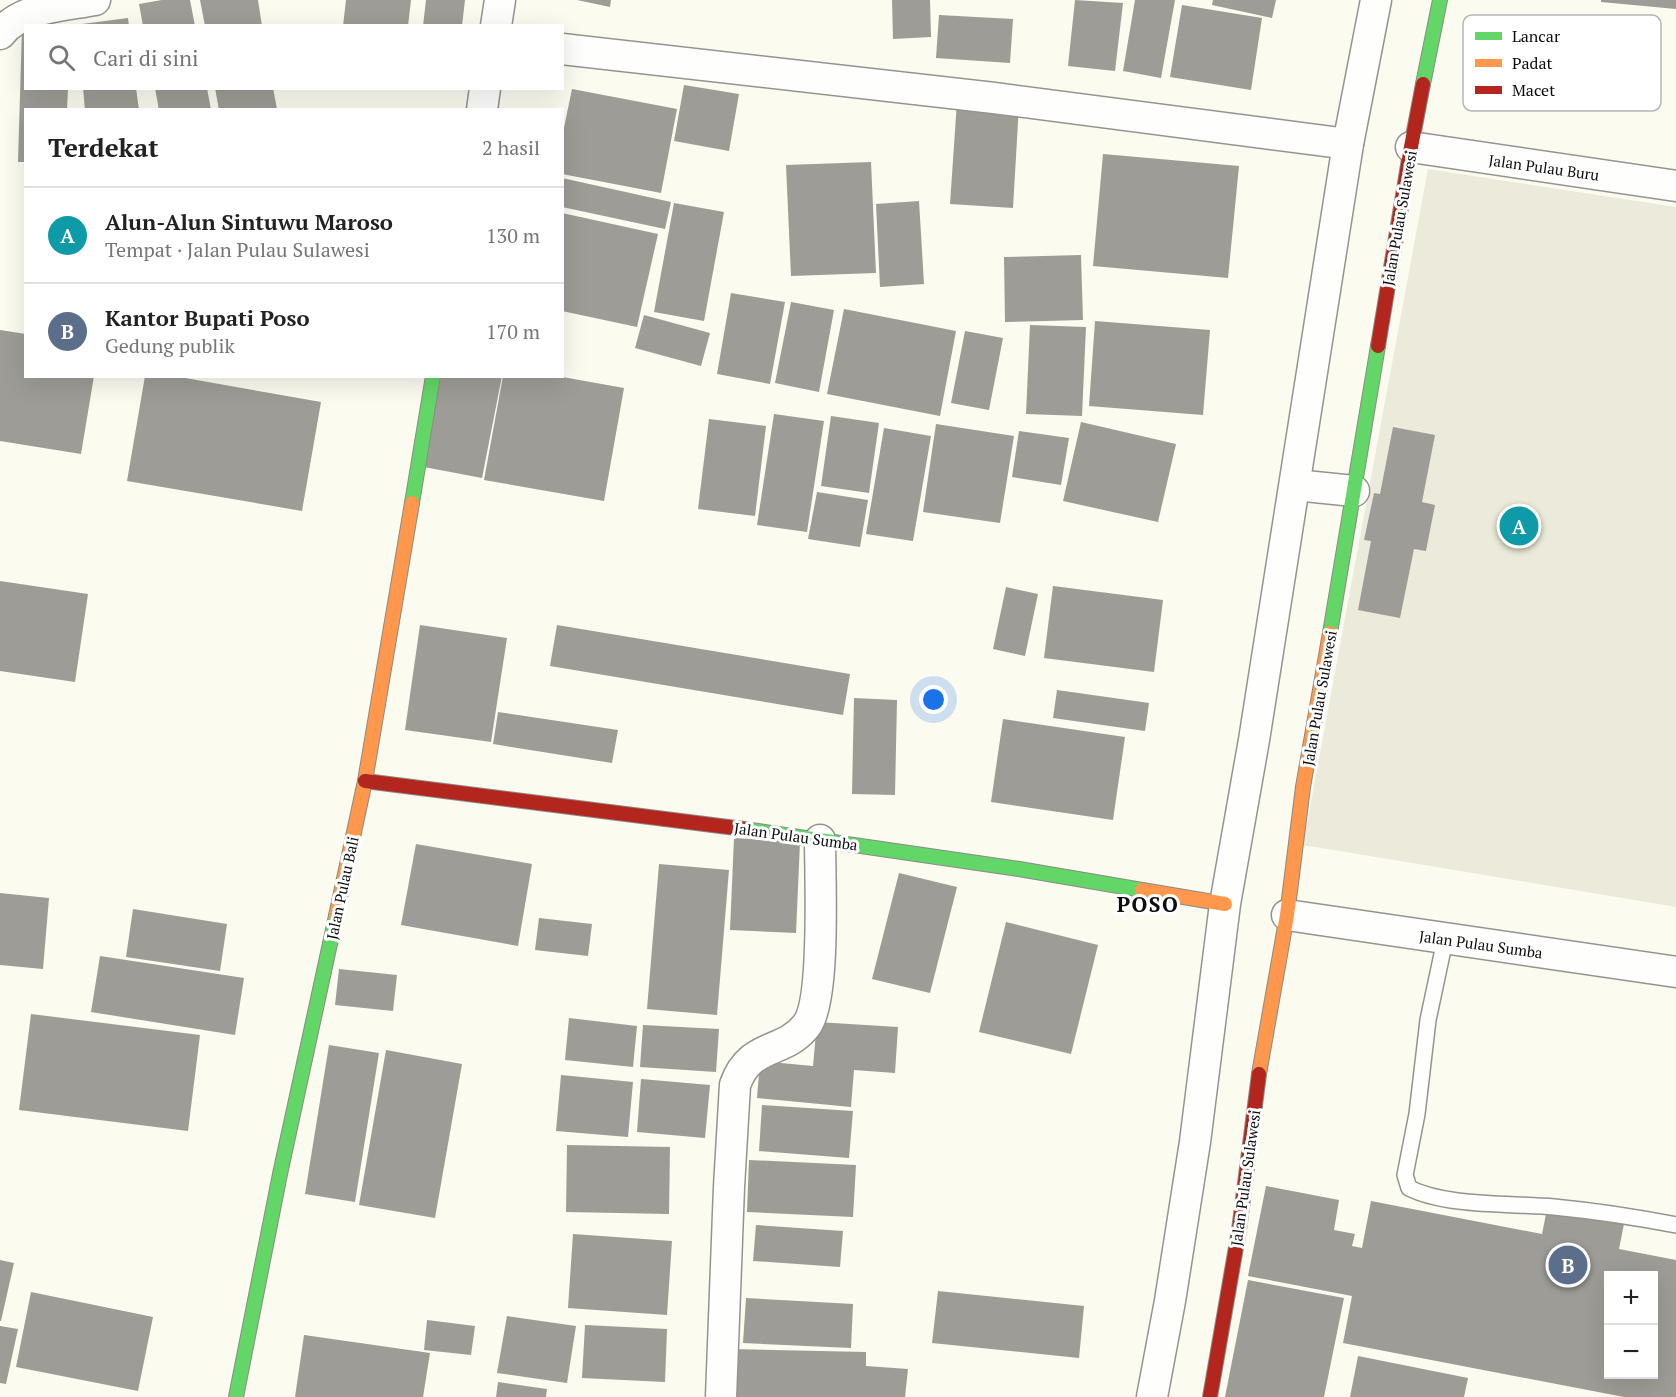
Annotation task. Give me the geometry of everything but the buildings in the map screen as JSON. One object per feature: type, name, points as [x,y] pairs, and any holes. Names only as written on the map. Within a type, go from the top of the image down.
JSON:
[{"type":"street","points":[[0,34],[13,22],[31,13],[94,0]]},
{"type":"street","points":[[496,24],[500,0]]},
{"type":"street","points":[[1152,1397],[1170,1301],[1193,1153],[1225,904],[1254,740],[1348,144],[1376,0]]},
{"type":"street","name":"Jalan Pulau Sulawesi","points":[[1210,1397],[1239,1230],[1262,1054],[1287,915],[1303,787],[1411,147],[1440,0]]},
{"type":"street","points":[[564,49],[994,98],[1348,144]]},
{"type":"street","points":[[482,108],[485,90]]},
{"type":"street","name":"Jalan Pulau Buru","points":[[1411,147],[1676,186]]},
{"type":"street","name":"Jalan Pulau Bali","points":[[236,1397],[282,1162],[364,781],[433,378]]},
{"type":"street","points":[[1294,485],[1354,491]]},
{"type":"street","name":"Jalan Pulau Sumba","points":[[364,781],[738,828],[1019,869],[1225,904]]},
{"type":"street","points":[[721,1397],[735,1085],[739,1073],[749,1059],[796,1036],[807,1025],[814,1012],[820,955],[820,840]]},
{"type":"street","name":"Jalan Pulau Sumba","points":[[1287,915],[1445,940],[1676,972]]},
{"type":"lane","points":[[1445,940],[1428,1020],[1417,1114],[1405,1175],[1409,1188],[1422,1194],[1454,1200],[1611,1213],[1676,1225]]},
{"type":"shaded area","points":[[1428,169],[1676,207],[1676,907],[1303,845]]},
{"type":"traffic: fast","points":[[1423,84],[1440,0]]},
{"type":"traffic: fast","points":[[1330,633],[1378,346]]},
{"type":"traffic: fast","points":[[412,503],[433,378]]},
{"type":"traffic: fast","points":[[744,829],[1019,869],[1142,890]]},
{"type":"traffic: fast","points":[[236,1397],[280,1174],[336,916]]},
{"type":"traffic: slow","points":[[336,916],[365,781],[412,503]]},
{"type":"traffic: slow","points":[[1259,1074],[1287,915],[1303,787],[1330,633]]},
{"type":"traffic: slow","points":[[1142,890],[1225,904]]},
{"type":"traffic: jam","points":[[1378,346],[1423,84]]},
{"type":"traffic: jam","points":[[365,781],[744,829]]},
{"type":"traffic: jam","points":[[1210,1397],[1239,1230],[1259,1074]]},
{"type":"place","name":"Alun-Alun Sintuwu Maroso","points":[[1519,526]]},
{"type":"place","name":"Kantor Bupati Poso","points":[[1568,1265]]},
{"type":"district","name":"POSO","points":[[1148,904]]}]
